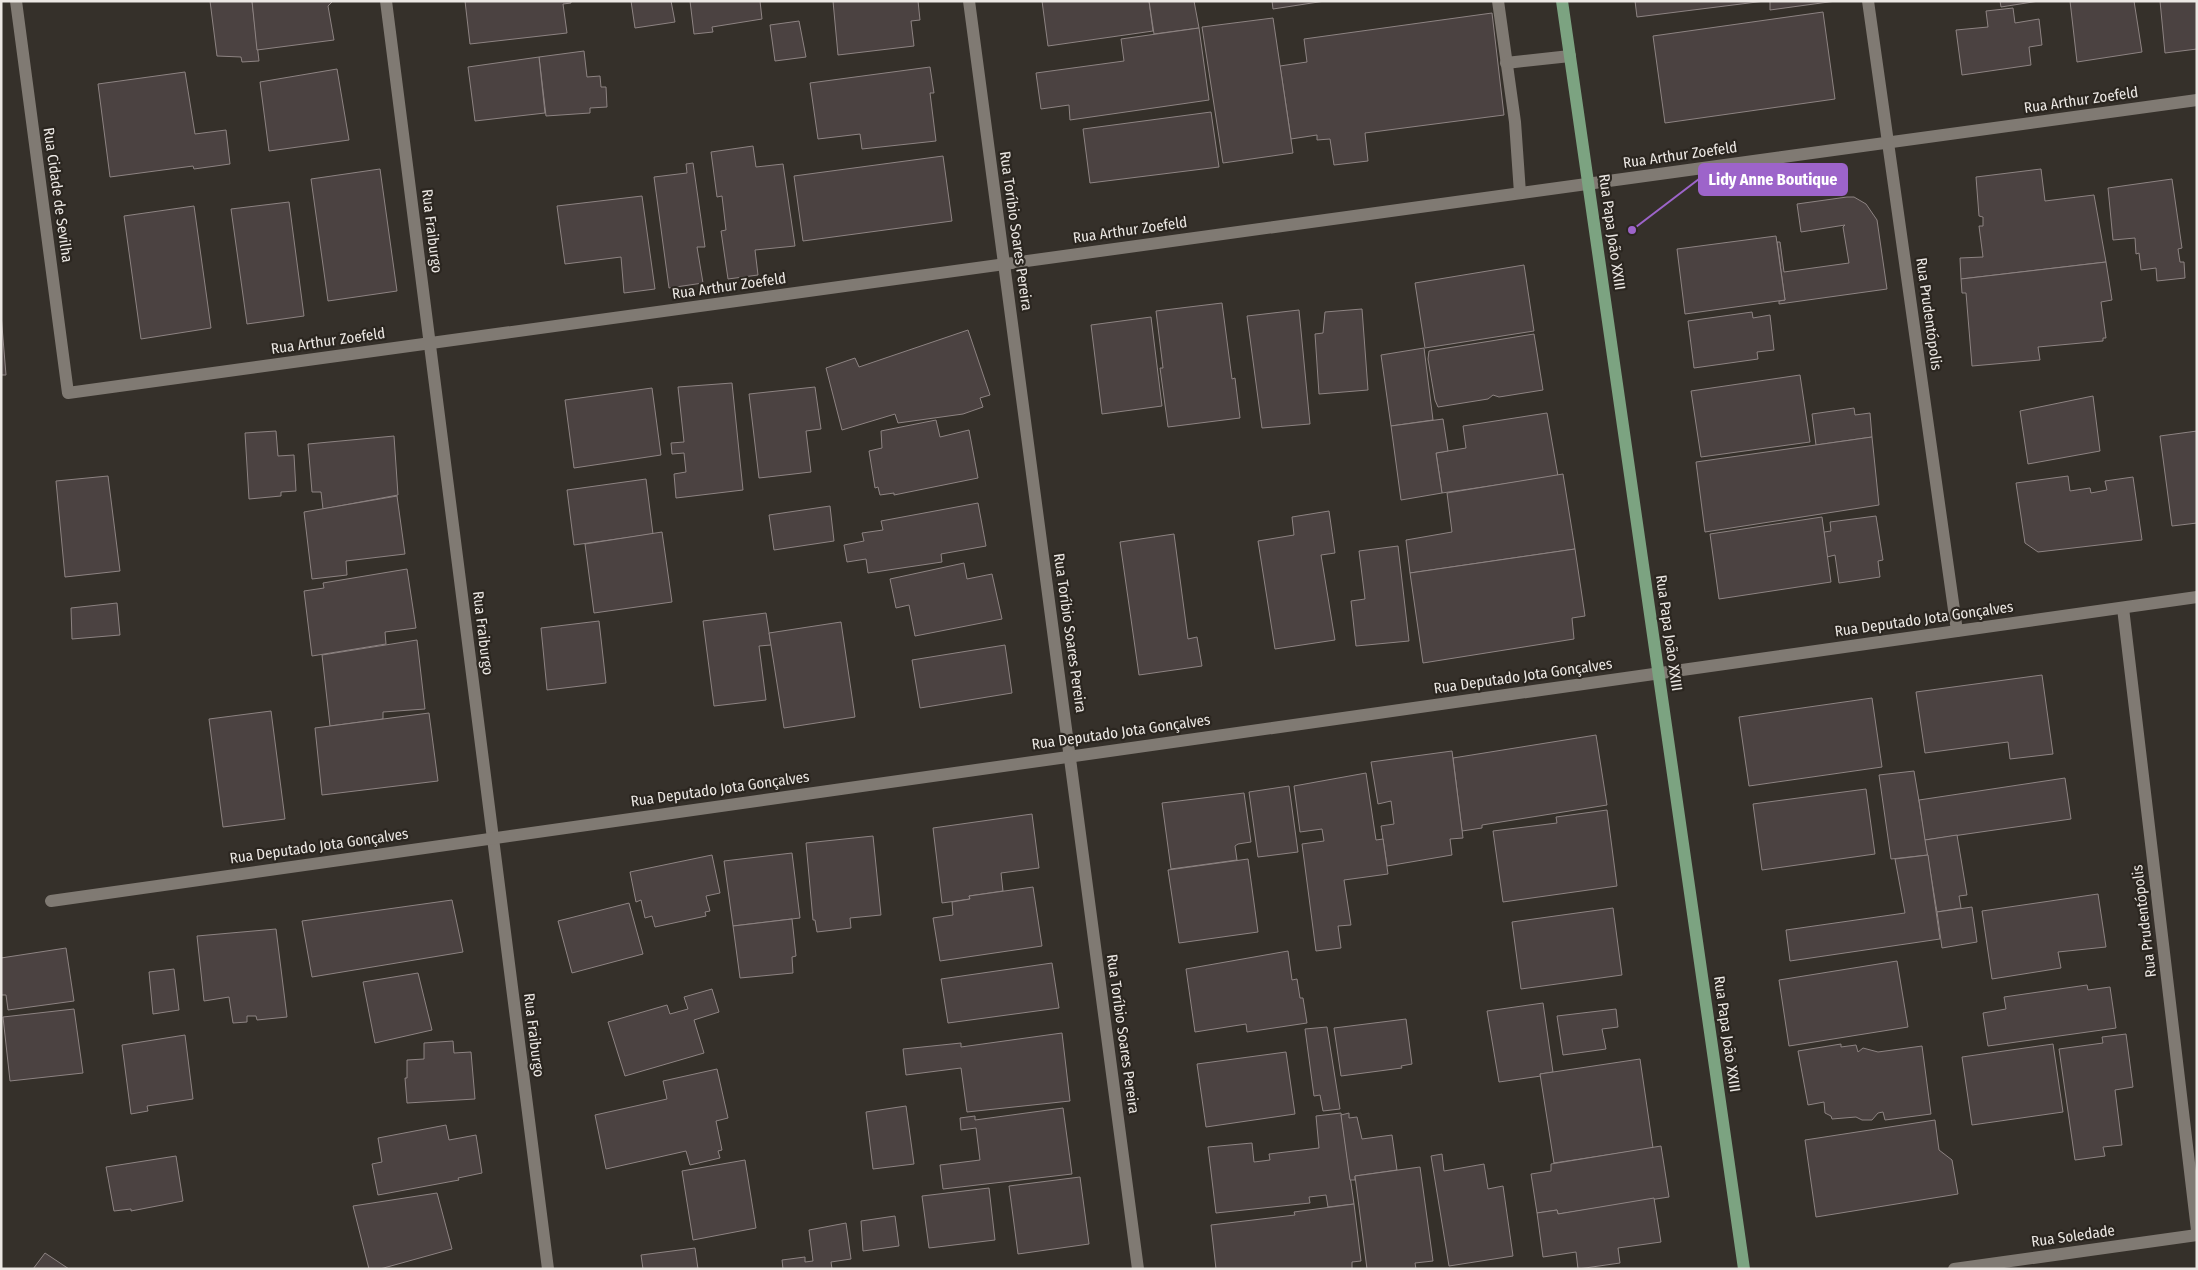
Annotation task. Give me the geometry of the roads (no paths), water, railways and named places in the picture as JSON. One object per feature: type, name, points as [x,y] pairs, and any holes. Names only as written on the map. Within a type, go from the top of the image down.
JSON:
[{"type":"main road","name":"Rua Papa João XXIII","points":[[1562,1],[1744,1269]]},
{"type":"street","name":"Rua Cidade de Sevilha","points":[[16,1],[68,393]]},
{"type":"street","name":"Rua Fraiburgo","points":[[386,1],[548,1269]]},
{"type":"street","name":"Rua Toríbio Soares Pereira","points":[[969,1],[1138,1269]]},
{"type":"street","points":[[1498,1],[1515,122],[1520,194]]},
{"type":"street","name":"Rua Prudentópolis","points":[[1868,1],[1958,631]]},
{"type":"street","points":[[1506,63],[1570,56]]},
{"type":"street","name":"Rua Arthur Zoefeld","points":[[68,393],[2197,100]]},
{"type":"street","name":"Rua Deputado Jota Gonçalves","points":[[51,901],[2197,597]]},
{"type":"street","name":"Rua Prudentópolis","points":[[2122,608],[2197,1230]]},
{"type":"street","name":"Rua Soledade","points":[[1954,1269],[2197,1235]]},
{"type":"place","name":"Lidy Anne Boutique","points":[[1632,230]]}]
